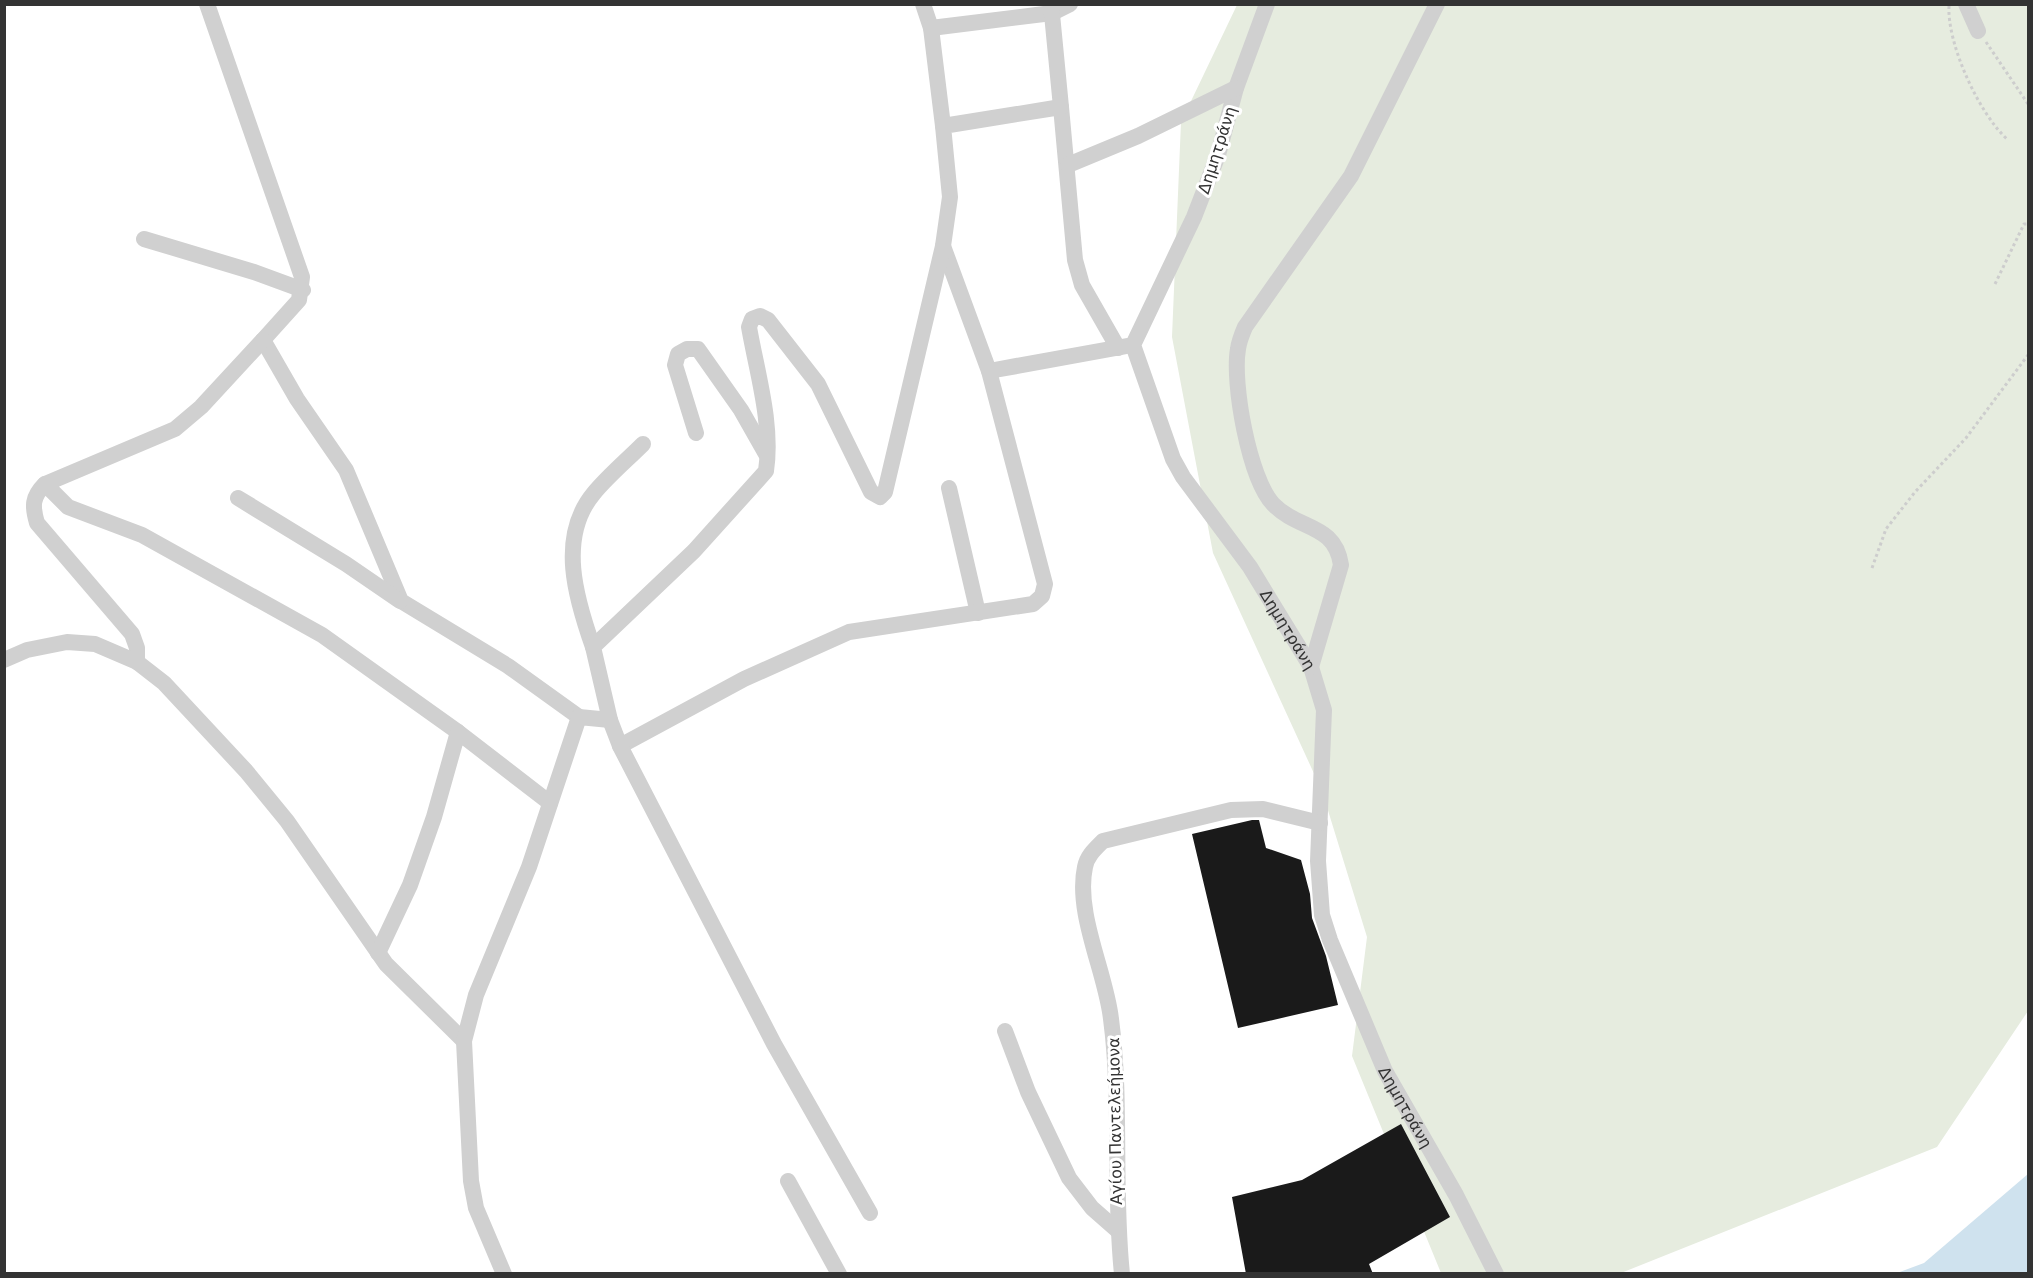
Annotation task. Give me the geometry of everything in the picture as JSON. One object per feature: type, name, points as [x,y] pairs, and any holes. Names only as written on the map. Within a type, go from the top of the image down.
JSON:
[{"type":"street","points":[[137,662],[137,648],[132,634],[36,522],[32,507],[36,493],[45,484],[175,429],[201,407],[263,340],[299,300],[303,290],[302,277],[207,4]]},
{"type":"street","points":[[593,647],[694,550],[759,482],[766,471],[768,457],[765,417],[749,327],[753,319],[760,316],[768,320],[818,384],[871,492],[880,497],[885,492],[943,246],[950,197],[931,28],[923,4]]},
{"type":"street","points":[[931,28],[1070,4]]},
{"type":"street","name":"Δημητράνη","points":[[1267,4],[1236,88],[1218,155],[1194,217],[1126,347],[1173,459],[1183,477],[1250,567],[1311,667],[1324,711],[1318,861],[1322,915],[1330,940],[1385,1071],[1456,1195],[1496,1274]]},
{"type":"street","points":[[1311,667],[1341,565],[1339,552],[1334,540],[1273,504],[1260,483],[1251,463],[1241,409],[1238,350],[1245,327],[1352,177],[1437,4]]},
{"type":"street","points":[[1966,4],[1978,31]]},
{"type":"street","points":[[989,371],[1126,347],[1082,285],[1075,260],[1068,165],[1051,9]]},
{"type":"street","points":[[1068,165],[1138,136],[1236,88]]},
{"type":"street","points":[[943,126],[1061,107]]},
{"type":"street","points":[[144,239],[254,272],[303,290]]},
{"type":"street","points":[[620,746],[744,679],[849,632],[1033,604],[1042,596],[1045,584],[989,371],[943,246]]},
{"type":"street","points":[[263,340],[297,399],[346,470],[400,602]]},
{"type":"street","points":[[696,433],[675,365],[678,354],[687,349],[698,349],[741,410],[768,457]]},
{"type":"street","points":[[643,444],[592,494],[574,531],[572,569],[610,720],[620,746],[774,1044],[870,1213]]},
{"type":"street","points":[[45,484],[68,507],[142,535],[322,635],[458,732],[550,803]]},
{"type":"street","points":[[949,488],[978,613]]},
{"type":"street","points":[[238,498],[346,564],[400,602],[508,666],[579,717],[610,720]]},
{"type":"street","points":[[4,660],[27,650],[67,642],[95,644],[137,662],[164,682],[246,771],[287,821],[378,954],[464,1041]]},
{"type":"street","points":[[504,1274],[477,1208],[471,1181],[464,1041],[476,994],[529,867],[579,717]]},
{"type":"street","points":[[378,954],[410,885],[434,817],[458,732]]},
{"type":"street","name":"Αγίου Παντελεήμονα","points":[[1122,1274],[1117,1230],[1116,1067],[1111,1016],[1090,938],[1085,902],[1085,867],[1091,853],[1103,841],[1231,810],[1263,809],[1320,823]]},
{"type":"street","points":[[1005,1031],[1028,1092],[1069,1178],[1092,1208],[1117,1230]]},
{"type":"street","points":[[788,1181],[839,1274]]},
{"type":"path","points":[[1949,4],[1948,22],[1954,50],[1985,111],[2008,140]]},
{"type":"path","points":[[1978,31],[2028,104]]},
{"type":"path","points":[[1995,284],[2024,224],[2028,224]]},
{"type":"path","points":[[1872,568],[1886,529],[1915,492],[1966,438],[2028,355]]},
{"type":"shaded area","points":[[1237,5],[2028,5],[2028,1011],[1937,1147],[1621,1273],[1441,1273],[1352,1056],[1367,937],[1322,791],[1213,553],[1172,337],[1181,122]]},
{"type":"water","points":[[2028,1174],[2028,1273],[1897,1273],[1924,1263]]},
{"type":"building","points":[[1259,820],[1266,848],[1301,860],[1310,894],[1312,918],[1326,956],[1338,1005],[1238,1028],[1192,834]]},
{"type":"building","points":[[1401,1124],[1450,1217],[1369,1264],[1373,1274],[1246,1274],[1232,1197],[1302,1180]]}]
